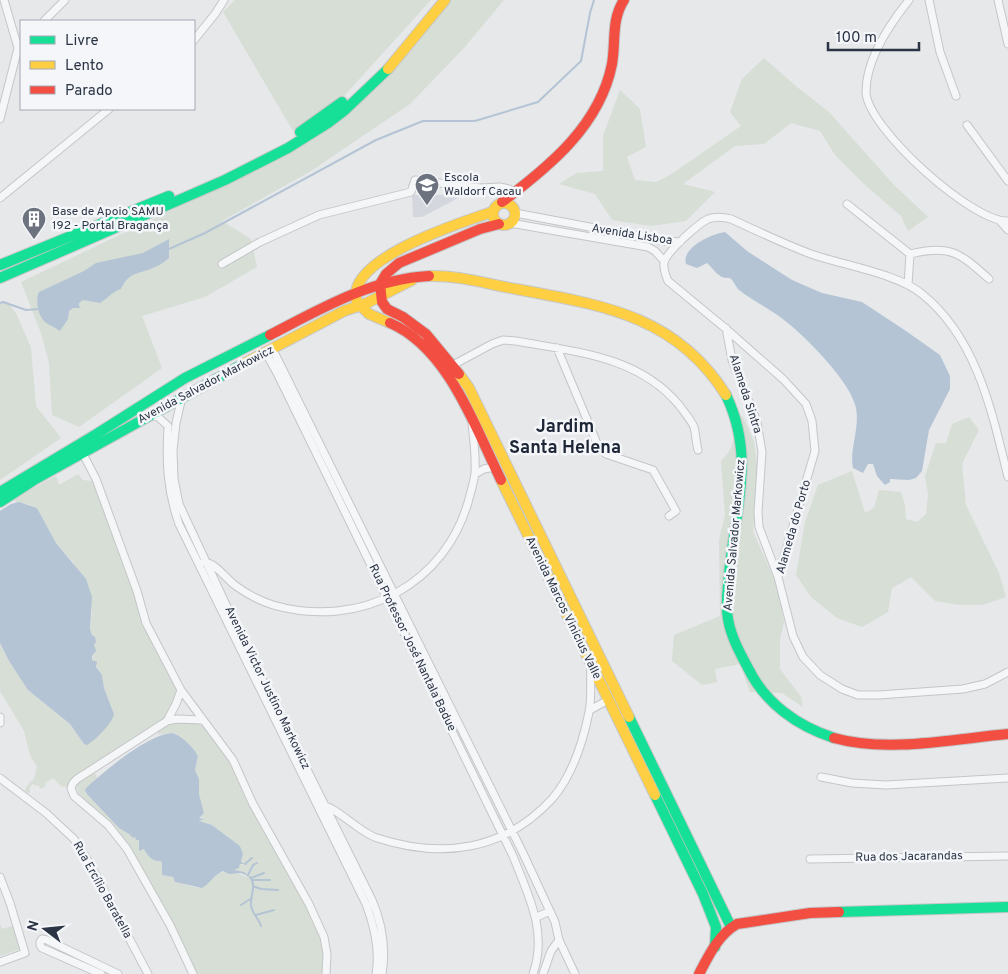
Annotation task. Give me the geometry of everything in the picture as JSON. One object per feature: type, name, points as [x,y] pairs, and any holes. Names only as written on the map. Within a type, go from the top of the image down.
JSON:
[{"type":"street","points":[[0,119],[20,46],[4,0]]},
{"type":"street","points":[[45,20],[65,0]]},
{"type":"street","points":[[195,39],[224,0]]},
{"type":"street","points":[[0,265],[226,172],[277,148],[347,99],[379,68],[436,0]]},
{"type":"street","points":[[0,278],[201,190],[305,138],[329,122],[385,71],[445,0]]},
{"type":"street","points":[[381,296],[380,284],[386,274],[399,263],[480,229],[510,223],[516,202],[584,128],[599,106],[608,84],[613,61],[617,16],[624,0]]},
{"type":"street","points":[[910,0],[888,30],[873,59],[866,94],[869,106],[884,130],[909,157],[954,195],[981,212],[1000,221],[1008,230]]},
{"type":"street","points":[[929,0],[940,52],[956,96]]},
{"type":"street","points":[[998,0],[1008,44]]},
{"type":"street","points":[[0,198],[108,110]]},
{"type":"street","points":[[967,125],[1008,181]]},
{"type":"street","name":"Avenida Lisboa","points":[[222,264],[260,242],[319,215],[411,192],[415,180],[482,188],[500,187],[509,189],[516,202],[584,226],[664,241],[680,242]]},
{"type":"street","points":[[362,310],[355,300],[355,292],[367,272],[383,258],[429,235],[492,212],[502,202],[509,204],[516,202]]},
{"type":"street","points":[[848,204],[910,254],[940,249],[950,252],[963,257],[989,279]]},
{"type":"street","points":[[492,212],[494,219],[499,224]]},
{"type":"street","points":[[664,261],[669,252],[699,224],[720,216],[812,254],[908,285],[922,294],[961,337],[972,358],[985,392],[1005,453],[1008,473]]},
{"type":"street","points":[[1000,221],[1008,221]]},
{"type":"street","name":"Avenida Lisboa","points":[[510,223],[648,246],[664,261]]},
{"type":"street","name":"Avenida Lisboa","points":[[582,236],[584,226]]},
{"type":"street","points":[[908,285],[910,254]]},
{"type":"street","name":"Alameda do Porto","points":[[664,261],[665,274],[668,281],[726,328],[783,379],[806,404],[812,421],[815,451],[778,576],[793,636],[804,657],[820,675],[842,689],[858,695],[963,689],[985,684],[1008,672]]},
{"type":"street","name":"Avenida Salvador Markowicz","points":[[0,502],[81,449],[174,384],[355,292],[393,280],[446,276],[472,279],[588,303],[628,314],[671,336],[705,364],[719,382],[736,419],[742,443],[742,477],[727,603],[729,623],[736,646],[757,686],[780,710],[810,729],[840,740],[863,744],[891,745],[1008,734]]},
{"type":"street","name":"Avenida Salvador Markowicz","points":[[0,492],[31,471],[150,415],[335,316],[362,310],[381,296],[418,277]]},
{"type":"street","name":"Avenida Marcos Vinicius Valle","points":[[381,296],[387,309],[403,317],[426,334],[453,365],[469,388],[731,927]]},
{"type":"street","name":"Avenida Marcos Vinicius Valle","points":[[362,310],[402,329],[419,343],[440,365],[459,393],[703,894],[716,927],[715,947]]},
{"type":"street","points":[[293,323],[300,328],[298,335]]},
{"type":"street","name":"Alameda Sintra","points":[[726,328],[732,360],[757,422],[762,452],[758,512],[759,527],[778,576]]},
{"type":"street","points":[[453,365],[503,340],[557,348],[609,359],[634,369],[655,381],[668,392],[693,426],[698,450]]},
{"type":"street","points":[[557,348],[599,448],[606,454],[654,470],[676,511],[669,516]]},
{"type":"street","name":"Rua Professor José Nantala Badue","points":[[269,352],[277,373],[556,922],[559,940],[575,974]]},
{"type":"street","points":[[459,393],[469,388]]},
{"type":"street","name":"Avenida Victor Justino Markowicz","points":[[182,397],[176,423],[173,450],[176,487],[180,504],[202,562]]},
{"type":"street","points":[[150,415],[158,417],[168,426],[176,423]]},
{"type":"street","points":[[202,562],[213,565],[245,592],[259,600],[281,607],[327,613],[373,604],[391,597],[418,579],[436,562],[456,533],[467,508],[475,474],[472,422]]},
{"type":"street","name":"Avenida Victor Justino Markowicz","points":[[168,426],[167,457],[170,494],[179,524],[202,562],[321,806],[366,904],[372,921],[377,954],[376,974]]},
{"type":"street","points":[[81,449],[96,479],[137,591],[146,623],[181,690],[234,760],[253,804],[309,904],[324,937],[327,954],[326,974]]},
{"type":"street","points":[[475,474],[484,469],[494,467]]},
{"type":"street","name":"Rua Professor José Nantala Badue","points":[[391,597],[513,856],[536,917],[538,935],[533,974]]},
{"type":"street","points":[[321,806],[336,810],[365,833],[377,838],[418,848],[446,850],[476,846],[511,831],[524,824],[552,798],[570,771],[582,741],[590,710],[591,663]]},
{"type":"street","points":[[167,721],[181,690]]},
{"type":"street","points":[[590,710],[608,700]]},
{"type":"street","points":[[0,717],[0,723]]},
{"type":"street","points":[[192,974],[170,925],[127,849],[108,825],[71,791],[71,785],[74,781],[167,721],[177,719],[202,720]]},
{"type":"street","points":[[821,777],[852,783],[886,785],[1008,778]]},
{"type":"street","name":"Rua Ercílio Baratella","points":[[0,778],[46,813],[74,838],[90,864],[148,974]]},
{"type":"street","name":"Avenida Victor Justino Markowicz","points":[[321,806],[376,909],[383,939],[384,963],[382,974]]},
{"type":"street","name":"Rua dos Jacarandas","points":[[810,859],[1008,856]]},
{"type":"street","points":[[0,877],[25,953],[0,962]]},
{"type":"street","points":[[698,974],[715,947],[731,927],[746,923],[810,913],[1008,907]]},
{"type":"street","points":[[536,917],[550,911]]},
{"type":"street","points":[[101,974],[42,948],[40,942],[42,939],[47,940],[118,974]]},
{"type":"street","points":[[543,974],[551,951],[559,940]]},
{"type":"street","points":[[537,950],[551,951]]},
{"type":"shaded area","points":[[235,0],[431,0],[344,96],[293,131],[223,12]]},
{"type":"shaded area","points":[[450,0],[504,0],[463,49],[410,104],[311,171],[222,221],[251,239],[257,267],[205,297],[142,316],[162,368],[79,427],[52,415],[49,363],[41,333],[21,282],[233,181],[333,122]]},
{"type":"shaded area","points":[[764,58],[829,112],[894,185],[928,217],[908,231],[901,216],[864,184],[835,155],[820,131],[791,123],[764,144],[735,146],[683,184],[715,192],[686,221],[651,226],[612,220],[595,194],[559,184],[576,173],[603,171],[603,136],[620,90],[640,109],[646,147],[627,157],[635,180],[656,182],[670,175],[741,126],[730,112],[742,79]]},
{"type":"shaded area","name":"Escola Waldorf Cacau","points":[[412,195],[464,195],[422,217],[413,217]]},
{"type":"shaded area","points":[[8,302],[17,315],[31,348],[36,406],[61,438],[0,480],[0,304]]},
{"type":"shaded area","points":[[728,398],[745,421],[754,442],[758,472],[753,531],[774,579],[780,601],[784,622],[780,639],[780,669],[801,697],[803,707],[782,693],[750,692],[740,664],[715,669],[717,682],[702,685],[672,661],[674,635],[720,616],[719,540],[725,515],[721,461],[728,453],[734,439],[734,424]]},
{"type":"shaded area","points":[[969,417],[979,430],[962,464],[966,505],[999,573],[1006,597],[982,605],[960,605],[935,601],[911,577],[892,588],[888,612],[862,627],[837,618],[811,597],[796,575],[805,522],[818,485],[852,471],[865,513],[874,508],[879,490],[901,492],[905,505],[906,519],[917,522],[926,514],[928,494],[925,476],[936,443],[946,443],[952,424]]},
{"type":"shaded area","points":[[78,474],[83,480],[95,480],[123,557],[144,623],[176,687],[177,695],[168,717],[84,773],[73,778],[69,786],[62,787],[53,778],[45,783],[46,786],[41,789],[38,785],[33,784],[30,787],[30,793],[24,792],[29,783],[34,779],[37,766],[31,758],[24,731],[0,691],[0,643],[28,690],[70,724],[84,744],[102,731],[113,711],[104,688],[102,675],[92,660],[95,648],[90,629],[92,610],[73,562],[56,543],[37,508],[27,504],[16,503],[14,498],[56,476],[59,485]]},
{"type":"shaded area","points":[[191,721],[206,727],[228,758],[248,804],[299,890],[320,937],[323,952],[322,974],[196,974],[136,858],[120,836],[78,793],[76,785],[79,781],[90,773],[96,774],[97,778],[87,787],[129,834],[139,840],[139,851],[144,849],[153,860],[161,861],[162,875],[173,877],[175,882],[198,888],[208,884],[219,873],[230,872],[246,877],[248,875],[234,870],[239,868],[240,864],[245,865],[241,862],[243,856],[240,846],[212,825],[199,821],[203,818],[199,817],[204,813],[199,794],[199,779],[195,770],[198,756],[175,734],[159,735],[157,732],[164,726]]},
{"type":"shaded area","points":[[0,924],[2,929],[16,925],[23,948],[0,956]]},
{"type":"water","points":[[725,232],[747,251],[792,280],[822,293],[862,302],[940,355],[950,376],[950,389],[929,430],[922,471],[916,478],[909,480],[890,479],[890,482],[885,485],[877,476],[873,464],[868,464],[863,473],[853,468],[852,454],[857,424],[856,408],[852,397],[837,373],[793,327],[739,290],[730,278],[720,276],[707,263],[697,268],[686,264],[686,258],[692,247],[705,239]]},
{"type":"water","points":[[169,239],[169,258],[157,266],[131,276],[121,289],[100,303],[83,300],[79,303],[81,308],[73,308],[69,311],[68,319],[60,331],[43,319],[37,303],[39,292],[84,271],[96,263],[143,253]]},
{"type":"water","points":[[19,502],[37,508],[56,543],[86,579],[92,597],[90,629],[95,637],[96,651],[92,656],[92,660],[97,662],[96,667],[102,675],[104,688],[114,714],[103,731],[87,745],[84,744],[70,724],[28,690],[0,643],[0,511],[11,504]]},
{"type":"water","points":[[172,733],[187,742],[198,756],[195,770],[199,779],[199,794],[204,813],[199,818],[204,819],[199,821],[212,825],[240,846],[243,854],[241,862],[245,864],[240,864],[239,868],[234,870],[244,872],[250,877],[241,873],[229,874],[223,871],[202,888],[175,882],[173,877],[162,875],[161,861],[153,859],[144,849],[139,851],[139,840],[136,840],[135,837],[133,838],[119,828],[87,794],[85,790],[87,787],[127,754],[151,740]]},
{"type":"waterway","points":[[169,249],[205,233],[376,140],[423,121],[475,121],[538,102],[581,61],[594,0]]},
{"type":"waterway","points":[[0,303],[3,302],[26,310],[40,309]]},
{"type":"waterway","points":[[245,864],[252,858]]},
{"type":"waterway","points":[[248,875],[253,865],[257,863]]},
{"type":"waterway","points":[[251,878],[264,873]]},
{"type":"waterway","points":[[250,877],[253,883],[251,908],[261,926]]},
{"type":"waterway","points":[[252,880],[270,880]]},
{"type":"waterway","points":[[253,886],[261,889],[278,890]]},
{"type":"waterway","points":[[241,905],[252,898]]},
{"type":"waterway","points":[[256,915],[274,910]]},
{"type":"traffic: fast","points":[[0,278],[225,180],[288,148],[345,110],[388,69]]},
{"type":"traffic: fast","points":[[300,132],[342,102]]},
{"type":"traffic: fast","points":[[0,265],[169,196]]},
{"type":"traffic: fast","points":[[0,492],[185,378],[270,335]]},
{"type":"traffic: fast","points":[[0,502],[34,480],[243,364]]},
{"type":"traffic: fast","points":[[726,395],[735,418],[742,462],[739,505],[727,596],[729,626],[739,651],[763,692],[795,720],[834,738]]},
{"type":"traffic: fast","points":[[629,717],[731,927]]},
{"type":"traffic: fast","points":[[655,795],[703,894],[716,927],[715,947]]},
{"type":"traffic: fast","points":[[839,912],[1008,907]]},
{"type":"traffic: slow","points":[[388,69],[445,0]]},
{"type":"traffic: slow","points":[[504,203],[512,206],[515,214],[512,222],[504,225],[496,222],[493,214],[496,206],[504,203]]},
{"type":"traffic: slow","points":[[390,323],[369,314],[357,302],[358,286],[368,271],[386,257],[408,245],[457,224],[492,212]]},
{"type":"traffic: slow","points":[[429,276],[462,278],[578,301],[607,308],[634,318],[660,331],[684,347],[706,368],[726,395]]},
{"type":"traffic: slow","points":[[243,364],[344,311],[367,303],[412,280]]},
{"type":"traffic: slow","points":[[459,374],[469,388],[629,717]]},
{"type":"traffic: slow","points":[[501,480],[655,795]]},
{"type":"traffic: jam","points":[[502,202],[555,159],[585,125],[606,86],[612,64],[617,15],[624,0]]},
{"type":"traffic: jam","points":[[459,374],[426,334],[403,317],[387,309],[382,302],[380,284],[386,274],[399,263],[480,229],[499,224]]},
{"type":"traffic: jam","points":[[270,335],[327,306],[366,289],[408,278],[429,276]]},
{"type":"traffic: jam","points":[[390,323],[410,335],[428,351],[444,370],[470,414],[501,480]]},
{"type":"traffic: jam","points":[[834,738],[855,742],[898,745],[1008,734]]},
{"type":"traffic: jam","points":[[699,974],[719,940],[737,924],[810,913],[839,912]]},
{"type":"place","name":"Escola Waldorf Cacau","points":[[427,206]]},
{"type":"place","name":"Base de Apoio SAMU 192 - Portal Bragança","points":[[34,240]]},
{"type":"district","name":"Jardim Santa Helena","points":[[565,437]]}]
